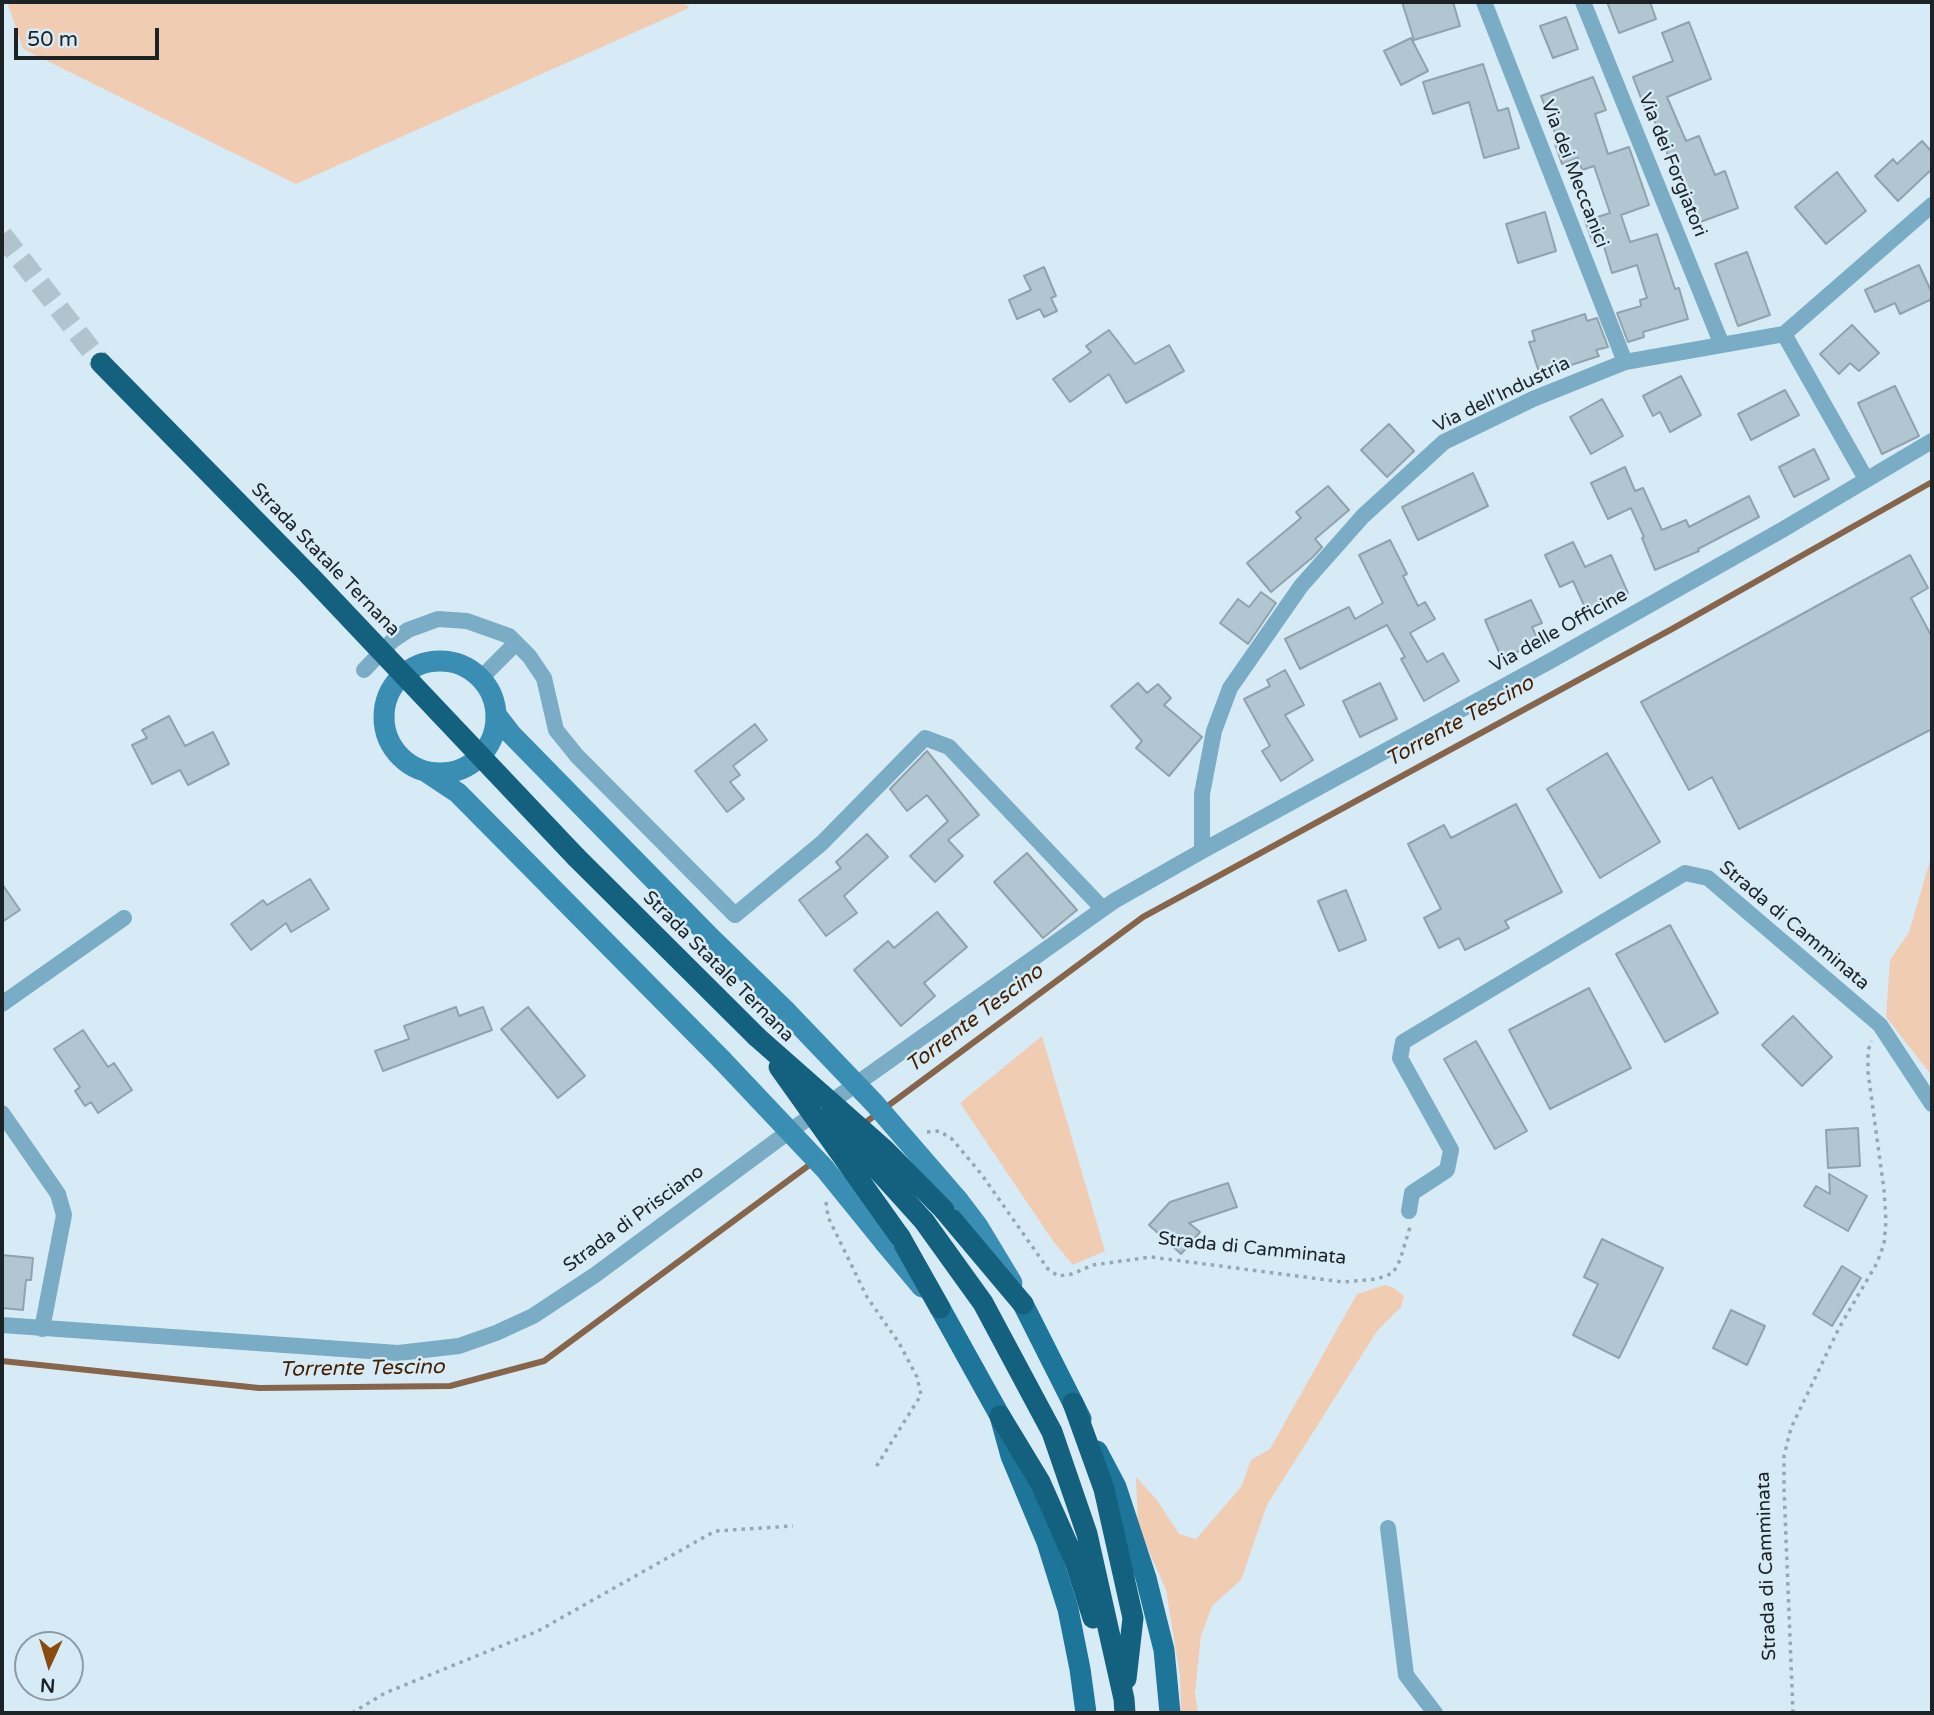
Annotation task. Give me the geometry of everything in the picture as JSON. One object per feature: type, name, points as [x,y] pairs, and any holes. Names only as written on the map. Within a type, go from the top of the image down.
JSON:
[{"type":"highway","name":"Strada Statale Ternana","points":[[102,363],[310,576],[576,857],[757,1037],[924,1221],[983,1303],[1052,1432],[1087,1534],[1125,1706]]},
{"type":"highway","points":[[757,1037],[951,1205],[1023,1304]]},
{"type":"highway","points":[[757,1037],[940,1308]]},
{"type":"highway","points":[[1073,1403],[1104,1489],[1133,1618],[1125,1706]]},
{"type":"highway","points":[[1000,1416],[1041,1482],[1070,1550],[1125,1706]]},
{"type":"main road","points":[[425,771],[453,772],[472,763],[491,742],[497,716],[493,696],[481,678],[458,664],[434,661],[408,671],[396,682],[389,693],[384,718],[388,737],[399,755],[458,793],[722,1060],[892,1240]]},
{"type":"main road","points":[[497,716],[875,1104],[951,1205]]},
{"type":"main road","points":[[1023,1304],[1116,1487],[1146,1578],[1164,1650],[1170,1713]]},
{"type":"main road","points":[[940,1308],[1000,1416],[1011,1456],[1047,1542],[1068,1609],[1086,1713]]},
{"type":"street","name":"Via dei Meccanici","points":[[1484,2],[1625,362]]},
{"type":"street","name":"Via dei Forgiatori","points":[[1583,2],[1722,345]]},
{"type":"street","points":[[1866,479],[1784,334],[1932,205]]},
{"type":"street","name":"Via dell'Industria","points":[[1202,851],[1202,794],[1214,731],[1230,688],[1301,586],[1363,516],[1444,442],[1533,399],[1625,362],[1784,334]]},
{"type":"street","name":"Via delle Officine","points":[[1202,851],[1552,660],[1782,530],[1932,441]]},
{"type":"street","points":[[364,670],[393,640],[438,619],[467,621],[509,636],[529,656],[544,678],[555,730],[735,915],[822,843],[925,738],[949,747],[1103,909]]},
{"type":"street","points":[[481,678],[516,643]]},
{"type":"street","name":"Strada di Prisciano","points":[[2,1325],[398,1353],[459,1346],[496,1333],[533,1316],[595,1275],[776,1141],[1103,909],[1202,851]]},
{"type":"street","name":"Strada di Camminata","points":[[1409,1211],[1412,1193],[1447,1170],[1451,1150],[1400,1058],[1403,1042],[1685,873],[1708,878],[1880,1025],[1932,1104]]},
{"type":"street","points":[[2,1004],[124,918]]},
{"type":"street","points":[[2,1113],[58,1194],[64,1215],[42,1329]]},
{"type":"street","points":[[1388,1528],[1406,1675],[1435,1713]]},
{"type":"path","name":"Strada di Camminata","points":[[1793,1713],[1784,1456],[1791,1428],[1839,1328],[1877,1263],[1884,1244],[1884,1190],[1868,1072],[1868,1050],[1880,1025]]},
{"type":"path","name":"Strada di Camminata","points":[[922,1132],[939,1131],[951,1139],[982,1175],[1048,1269],[1058,1276],[1072,1274],[1093,1265],[1151,1257],[1343,1282],[1377,1279],[1393,1273],[1399,1261],[1410,1230],[1409,1211]]},
{"type":"path","points":[[836,1195],[825,1203],[828,1217],[867,1297],[899,1343],[917,1377],[921,1395],[876,1467]]},
{"type":"path","points":[[352,1713],[384,1693],[538,1631],[715,1531],[793,1526]]},
{"type":"shaded area","points":[[7,2],[684,2],[689,8],[296,184],[23,49]]},
{"type":"shaded area","points":[[1932,854],[1932,1076],[1886,1017],[1890,960],[1909,932]]},
{"type":"shaded area","points":[[1042,1036],[1105,1251],[1073,1265],[1053,1241],[960,1103]]},
{"type":"shaded area","points":[[1385,1285],[1404,1296],[1401,1307],[1377,1331],[1267,1505],[1241,1580],[1212,1606],[1201,1636],[1195,1692],[1198,1713],[1181,1713],[1180,1676],[1166,1590],[1138,1526],[1136,1477],[1157,1500],[1179,1534],[1196,1539],[1241,1487],[1251,1460],[1270,1449],[1357,1294]]},
{"type":"building","points":[[1402,2],[1453,2],[1460,26],[1414,40]]},
{"type":"building","points":[[1607,2],[1650,2],[1656,19],[1619,33]]},
{"type":"building","points":[[1566,17],[1578,49],[1553,58],[1540,26]]},
{"type":"building","points":[[1689,22],[1711,79],[1667,97],[1686,141],[1699,136],[1715,175],[1725,171],[1738,208],[1695,224],[1648,104],[1644,106],[1633,77],[1673,61],[1662,33]]},
{"type":"building","points":[[1411,38],[1428,71],[1401,85],[1384,51]]},
{"type":"building","points":[[1483,64],[1498,111],[1508,108],[1519,148],[1484,158],[1469,102],[1433,114],[1423,82]]},
{"type":"building","points":[[1593,77],[1606,110],[1595,114],[1608,154],[1629,147],[1649,205],[1621,215],[1630,242],[1657,234],[1675,289],[1679,288],[1688,319],[1643,332],[1644,337],[1628,342],[1617,313],[1641,306],[1640,300],[1647,298],[1637,265],[1612,273],[1602,240],[1593,243],[1585,221],[1610,213],[1594,166],[1582,170],[1578,158],[1562,164],[1555,144],[1559,143],[1541,96]]},
{"type":"building","points":[[1922,141],[1932,152],[1932,169],[1898,201],[1875,176],[1893,159],[1897,164]]},
{"type":"building","points":[[1837,172],[1866,211],[1826,244],[1795,207]]},
{"type":"building","points":[[1545,212],[1556,251],[1518,263],[1506,224]]},
{"type":"building","points":[[1747,252],[1770,315],[1738,326],[1715,264]]},
{"type":"building","points":[[1919,265],[1932,293],[1932,299],[1900,314],[1895,303],[1875,312],[1865,290]]},
{"type":"building","points":[[1044,267],[1056,296],[1051,298],[1057,311],[1044,317],[1040,309],[1017,319],[1009,300],[1031,290],[1024,276]]},
{"type":"building","points":[[1585,314],[1587,321],[1597,318],[1608,347],[1596,350],[1599,356],[1540,375],[1529,342],[1535,341],[1532,331]]},
{"type":"building","points":[[1852,325],[1879,353],[1859,371],[1850,363],[1839,374],[1820,354]]},
{"type":"building","points":[[1109,330],[1135,364],[1169,345],[1184,371],[1126,403],[1109,374],[1070,402],[1053,379],[1091,352],[1086,346]]},
{"type":"building","points":[[1681,376],[1701,415],[1670,432],[1660,412],[1653,416],[1643,396]]},
{"type":"building","points":[[1895,386],[1919,436],[1882,454],[1858,403]]},
{"type":"building","points":[[1785,390],[1799,415],[1751,440],[1738,414]]},
{"type":"building","points":[[1602,399],[1623,436],[1591,454],[1570,417]]},
{"type":"building","points":[[1389,424],[1414,451],[1387,477],[1361,450]]},
{"type":"building","points":[[1814,449],[1829,479],[1794,497],[1779,467]]},
{"type":"building","points":[[1625,467],[1635,491],[1643,488],[1662,530],[1686,520],[1689,527],[1749,496],[1759,517],[1698,549],[1699,551],[1655,570],[1631,508],[1608,519],[1591,483]]},
{"type":"building","points":[[1473,473],[1488,506],[1418,540],[1402,507]]},
{"type":"building","points":[[1328,486],[1349,510],[1315,539],[1322,547],[1313,557],[1271,592],[1247,563],[1301,518],[1296,512]]},
{"type":"building","points":[[1390,540],[1407,574],[1403,576],[1418,606],[1425,602],[1435,619],[1410,633],[1427,662],[1443,653],[1459,681],[1424,701],[1401,659],[1405,657],[1387,625],[1300,669],[1285,639],[1349,607],[1355,619],[1383,603],[1359,555]]},
{"type":"building","points":[[1573,542],[1585,567],[1611,555],[1628,593],[1587,612],[1573,581],[1560,587],[1545,555]]},
{"type":"building","points":[[1910,555],[1928,588],[1911,598],[1932,637],[1932,729],[1739,829],[1712,777],[1689,790],[1641,702]]},
{"type":"building","points":[[1261,592],[1276,603],[1248,644],[1220,623],[1238,599],[1249,607]]},
{"type":"building","points":[[1531,600],[1542,623],[1532,627],[1539,642],[1502,659],[1485,620]]},
{"type":"building","points":[[1285,670],[1304,705],[1285,715],[1313,760],[1281,781],[1262,751],[1270,746],[1244,699],[1270,686],[1267,680]]},
{"type":"building","points":[[1138,683],[1147,693],[1158,684],[1171,698],[1164,705],[1202,737],[1169,776],[1136,748],[1142,741],[1111,706]]},
{"type":"building","points":[[1380,683],[1397,719],[1360,737],[1343,701]]},
{"type":"building","points":[[169,716],[185,746],[213,732],[229,764],[188,785],[180,770],[152,784],[132,745],[147,738],[142,730]]},
{"type":"building","points":[[755,724],[767,740],[733,766],[740,775],[730,782],[744,799],[727,812],[695,771]]},
{"type":"building","points":[[927,751],[979,815],[948,840],[963,856],[935,882],[910,856],[948,821],[927,795],[907,811],[890,789]]},
{"type":"building","points":[[1607,753],[1660,842],[1600,878],[1547,789]]},
{"type":"building","points":[[1516,804],[1562,892],[1505,921],[1509,928],[1465,950],[1459,938],[1439,948],[1424,918],[1441,909],[1408,844],[1444,825],[1451,838]]},
{"type":"building","points":[[867,834],[888,857],[844,896],[857,913],[826,936],[799,900],[841,868],[836,862]]},
{"type":"building","points":[[1027,853],[1077,910],[1043,938],[994,882]]},
{"type":"building","points":[[310,879],[329,909],[291,932],[286,923],[251,950],[231,924],[263,900],[267,905]]},
{"type":"building","points":[[2,884],[20,910],[2,922]]},
{"type":"building","points":[[1346,890],[1366,940],[1339,951],[1318,901]]},
{"type":"building","points":[[937,912],[967,947],[924,983],[935,996],[901,1026],[854,970],[888,941],[894,948]]},
{"type":"building","points":[[1670,925],[1718,1013],[1665,1042],[1616,954]]},
{"type":"building","points":[[1589,988],[1631,1068],[1550,1109],[1509,1030]]},
{"type":"building","points":[[456,1007],[459,1016],[483,1007],[492,1030],[383,1071],[375,1051],[409,1039],[404,1026]]},
{"type":"building","points":[[528,1007],[585,1076],[558,1098],[501,1029]]},
{"type":"building","points":[[1793,1016],[1832,1057],[1802,1086],[1762,1045]]},
{"type":"building","points":[[83,1030],[108,1067],[114,1063],[132,1090],[98,1113],[91,1102],[85,1106],[75,1091],[80,1087],[54,1049]]},
{"type":"building","points":[[1476,1041],[1527,1131],[1495,1149],[1444,1059]]},
{"type":"building","points":[[1858,1128],[1860,1166],[1828,1168],[1826,1130]]},
{"type":"building","points":[[1829,1174],[1867,1196],[1848,1231],[1804,1206],[1816,1186],[1830,1194]]},
{"type":"building","points":[[1228,1183],[1237,1207],[1189,1223],[1200,1232],[1181,1254],[1149,1225],[1170,1202]]},
{"type":"building","points":[[1602,1239],[1663,1268],[1619,1358],[1573,1335],[1598,1284],[1584,1277]]},
{"type":"building","points":[[2,1255],[33,1258],[31,1280],[26,1280],[23,1310],[2,1308]]},
{"type":"building","points":[[1842,1266],[1861,1278],[1832,1326],[1813,1314]]},
{"type":"building","points":[[1731,1310],[1765,1326],[1747,1365],[1713,1348]]},
{"type":"waterway","name":"Torrente Tescino","points":[[862,1125],[1143,917],[1672,629],[1932,482]]},
{"type":"waterway","name":"Torrente Tescino","points":[[2,1361],[259,1388],[450,1386],[544,1361],[812,1163]]},
{"type":"tunnel","points":[[2,235],[101,363]]}]
